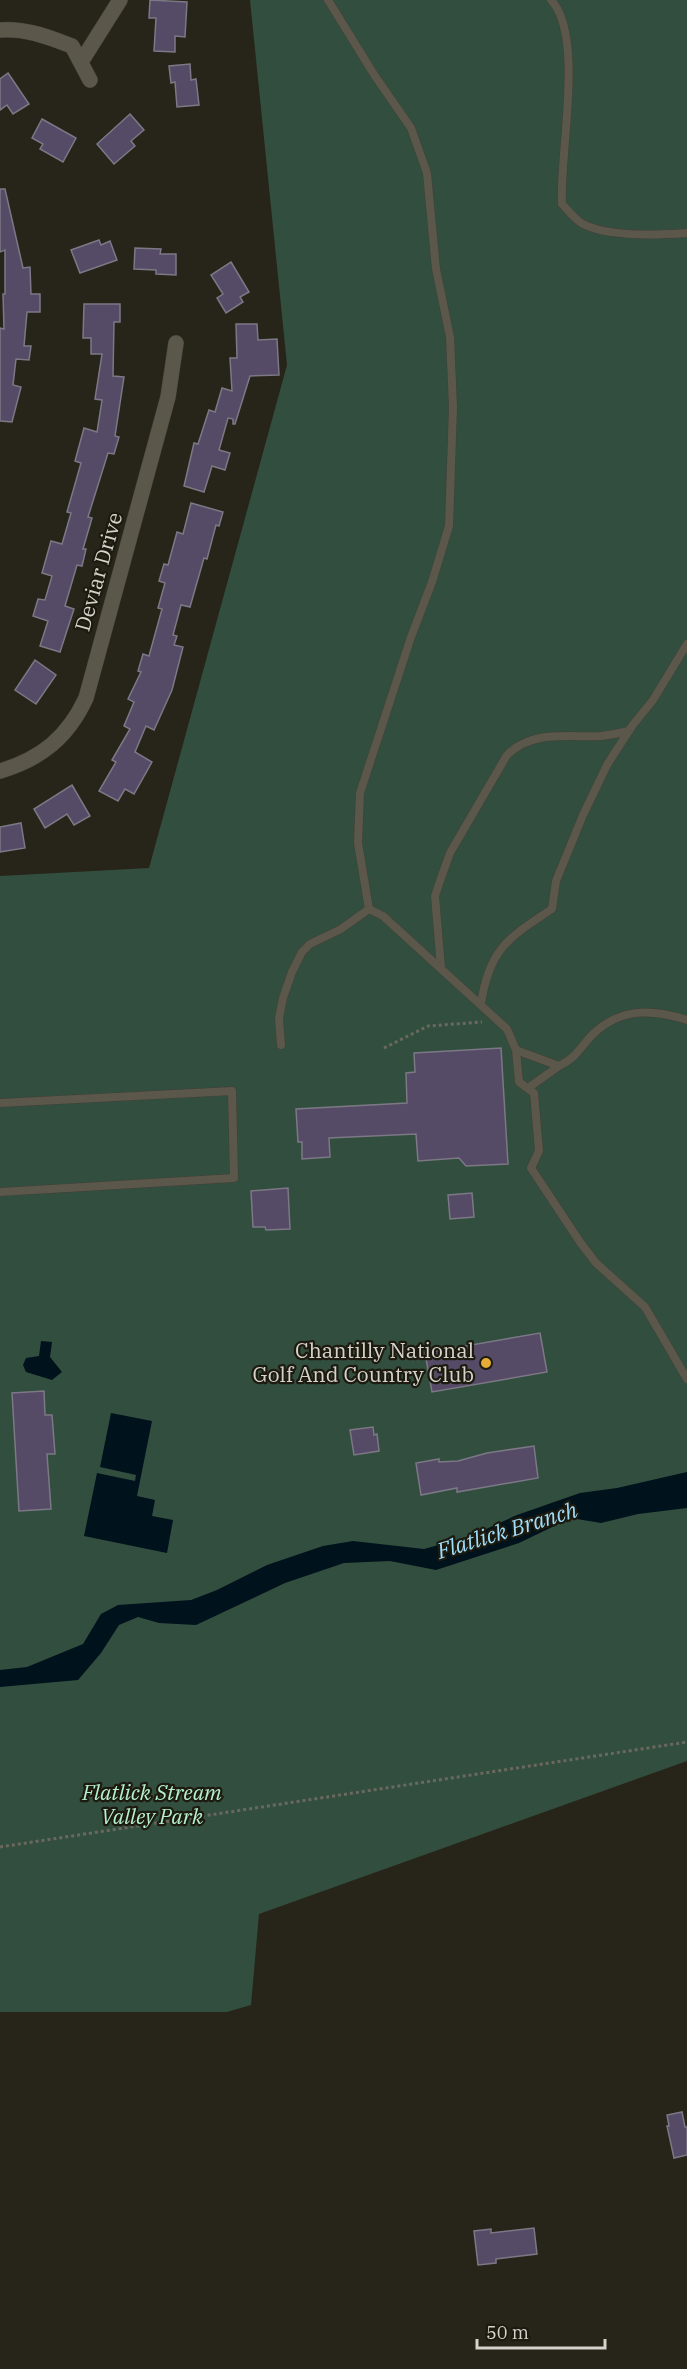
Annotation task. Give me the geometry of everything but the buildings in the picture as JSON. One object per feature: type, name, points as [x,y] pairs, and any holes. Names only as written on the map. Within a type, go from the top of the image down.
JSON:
[{"type":"street","points":[[81,62],[120,0]]},
{"type":"street","points":[[0,30],[12,29],[38,33],[72,46],[90,80]]},
{"type":"street","name":"Deviar Drive","points":[[0,771],[32,759],[54,743],[79,712],[86,698],[168,397],[176,343]]},
{"type":"lane","points":[[328,0],[375,76],[411,128],[427,173],[436,269],[450,337],[453,407],[449,526],[360,793],[358,843],[369,909]]},
{"type":"lane","points":[[551,0],[559,9],[565,34],[570,81],[561,179],[562,204],[582,224],[614,233],[662,235],[687,233]]},
{"type":"lane","points":[[481,1004],[489,969],[499,949],[552,909],[556,881],[583,815],[607,765],[653,700],[687,644]]},
{"type":"lane","points":[[441,968],[435,896],[450,853],[507,755],[516,747],[542,737],[601,736],[629,731]]},
{"type":"lane","points":[[369,909],[383,916],[507,1029],[516,1050],[519,1082],[534,1093],[538,1151],[531,1168],[536,1178],[596,1263],[645,1307],[687,1379]]},
{"type":"lane","points":[[281,1045],[279,1018],[283,998],[302,952],[310,944],[341,929],[369,909]]},
{"type":"lane","points":[[528,1089],[559,1066],[573,1059],[593,1035],[610,1023],[642,1011],[664,1012],[687,1020]]},
{"type":"lane","points":[[516,1050],[559,1066]]},
{"type":"lane","points":[[0,1103],[232,1091],[234,1178],[0,1192]]},
{"type":"path","points":[[384,1048],[428,1026],[499,1020]]},
{"type":"path","points":[[0,1846],[687,1742]]},
{"type":"green space","name":"Chantilly National Golf And Country Club","points":[[250,0],[687,0],[687,1761],[259,1914],[251,2005],[227,2012],[0,2012],[0,876],[149,868],[287,365]]},
{"type":"water","points":[[41,1341],[52,1342],[50,1357],[62,1372],[52,1380],[26,1372],[23,1365],[26,1358],[39,1356]]},
{"type":"water","points":[[111,1413],[152,1421],[137,1496],[155,1500],[152,1516],[173,1520],[167,1553],[84,1536],[97,1473],[135,1481],[136,1475],[100,1467]]},
{"type":"water","name":"Flatlick Branch","points":[[687,1472],[687,1508],[638,1514],[601,1523],[571,1518],[519,1543],[436,1570],[390,1561],[344,1563],[285,1583],[196,1625],[159,1623],[138,1617],[119,1625],[101,1653],[78,1680],[0,1687],[0,1670],[27,1667],[83,1644],[101,1614],[118,1605],[191,1600],[267,1565],[323,1546],[353,1541],[424,1549],[471,1536],[517,1515],[580,1493],[617,1488]]},
{"type":"place","name":"Chantilly National Golf And Country Club","points":[[486,1363]]},
{"type":"park label","name":"Flatlick Stream Valley Park","points":[[152,1805]]}]
